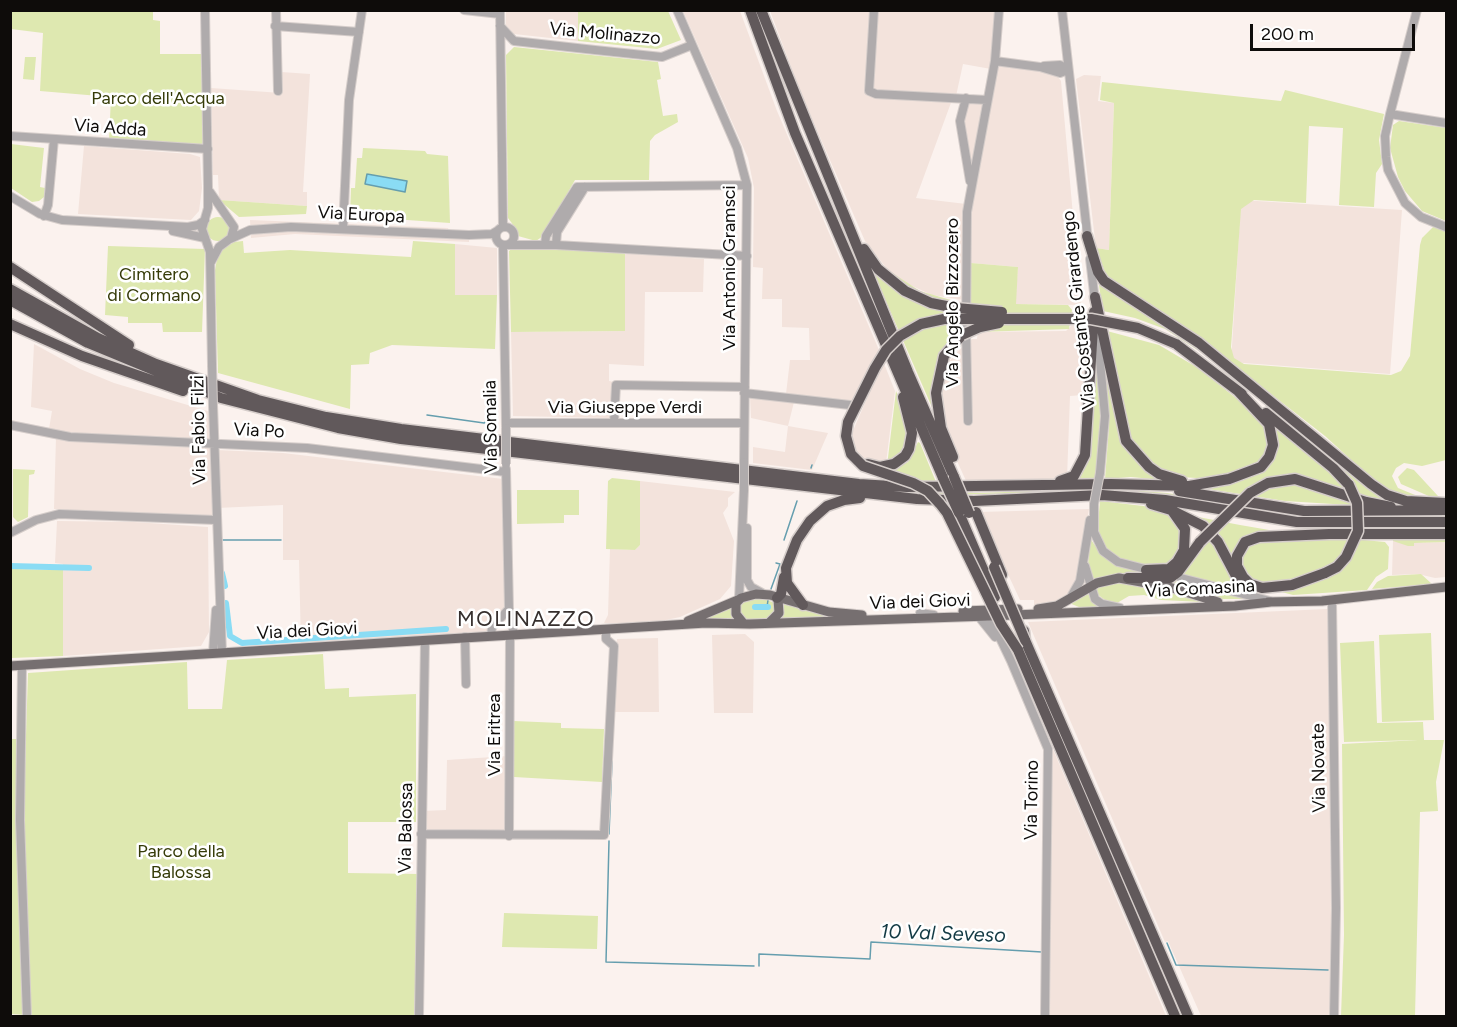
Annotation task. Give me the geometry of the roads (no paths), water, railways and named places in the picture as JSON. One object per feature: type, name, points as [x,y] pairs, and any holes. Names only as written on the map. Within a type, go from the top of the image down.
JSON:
[{"type":"highway","points":[[750,10],[830,221],[903,397],[912,441],[905,456],[894,464],[880,467],[860,458],[851,444],[855,403]]},
{"type":"highway","points":[[761,10],[953,478],[994,567],[1188,1017]]},
{"type":"highway","points":[[820,191],[953,478]]},
{"type":"highway","points":[[851,231],[878,268],[894,284],[922,300],[956,308],[1044,318]]},
{"type":"highway","points":[[1087,236],[1098,272],[1104,281],[1189,336],[1260,392],[1283,414]]},
{"type":"highway","points":[[10,267],[110,334],[142,352],[156,364]]},
{"type":"highway","points":[[10,289],[98,338],[156,364],[258,400],[326,417],[401,429],[907,488],[1122,484],[1189,486],[1254,471],[1266,463],[1272,452],[1273,437],[1269,424],[1238,391]]},
{"type":"highway","points":[[1095,297],[1123,430],[1132,451],[1159,474],[1187,482],[1209,483]]},
{"type":"highway","points":[[1032,486],[1068,480],[1083,464],[1089,417],[1095,297]]},
{"type":"highway","points":[[10,300],[88,343],[217,402]]},
{"type":"highway","points":[[953,478],[936,393],[944,356],[962,335],[980,327],[1044,318]]},
{"type":"highway","points":[[1175,1017],[1001,624],[948,513],[928,491],[913,483],[863,466],[851,454],[847,446],[847,429],[855,403],[881,357],[910,329],[944,319],[1044,318],[1111,321],[1154,333],[1211,362],[1283,414],[1387,495],[1407,501],[1446,503]]},
{"type":"highway","points":[[10,324],[132,375],[217,402],[338,428],[401,438],[906,498]]},
{"type":"highway","points":[[1113,496],[1171,510],[1209,532],[1222,548],[1239,581],[1254,590],[1264,592],[1294,588],[1337,567],[1353,545],[1358,531],[1358,503],[1340,473],[1176,344]]},
{"type":"highway","points":[[1128,578],[1170,578],[1178,572],[1200,542],[1250,493],[1268,483],[1295,479],[1379,505],[1433,511]]},
{"type":"highway","points":[[1122,484],[1304,511],[1446,510]]},
{"type":"highway","points":[[777,599],[781,594],[786,568],[803,530],[827,506],[851,499],[906,498],[974,501],[1113,496],[1166,500],[1297,522],[1446,524]]},
{"type":"highway","points":[[1146,570],[1169,569],[1177,562],[1184,550],[1185,529],[1171,510]]},
{"type":"highway","points":[[968,513],[1013,653]]},
{"type":"highway","points":[[968,513],[1007,586],[1022,623],[1025,640]]},
{"type":"highway","points":[[1389,535],[1446,524]]},
{"type":"highway","points":[[1325,573],[1292,585],[1264,588],[1253,585],[1243,577],[1237,558],[1242,546],[1254,538],[1329,534],[1446,534]]},
{"type":"highway","points":[[786,568],[790,591],[803,605]]},
{"type":"main road","name":"Via Comasina","points":[[1072,595],[1107,580],[1128,578],[1169,587],[1208,601],[1271,602]]},
{"type":"main road","name":"Via Comasina","points":[[1073,613],[1332,600],[1446,587]]},
{"type":"main road","points":[[763,594],[777,599],[779,613],[769,623],[744,624],[736,614],[739,599],[763,594]]},
{"type":"main road","name":"Via dei Giovi","points":[[777,599],[851,615],[1048,608],[1057,606],[1072,595]]},
{"type":"main road","name":"Via dei Giovi","points":[[665,627],[690,621],[739,599]]},
{"type":"main road","name":"Via dei Giovi","points":[[769,623],[1073,613]]},
{"type":"main road","name":"Via dei Giovi","points":[[10,666],[465,637],[606,634],[720,622],[744,624]]},
{"type":"street","points":[[205,10],[208,187],[202,229],[206,238],[213,244],[227,241]]},
{"type":"street","points":[[276,10],[278,92]]},
{"type":"street","points":[[343,229],[349,100],[362,10]]},
{"type":"street","points":[[465,10],[500,12],[500,229],[496,237],[504,244],[513,241],[514,234]]},
{"type":"street","name":"Via Antonio Gramsci","points":[[677,10],[737,148],[747,185],[744,503],[739,599]]},
{"type":"street","points":[[874,10],[869,91],[987,100]]},
{"type":"street","name":"Via Angelo Bizzozero","points":[[968,421],[967,212],[994,61],[999,10]]},
{"type":"street","name":"Via Costante Girardengo","points":[[1062,10],[1095,297],[1105,416],[1100,473],[1080,583],[1072,595]]},
{"type":"street","points":[[1417,10],[1385,136],[1386,157],[1397,189],[1414,211],[1446,227]]},
{"type":"street","points":[[275,26],[358,32]]},
{"type":"street","points":[[500,26],[514,41],[501,54]]},
{"type":"street","name":"Via Molinazzo","points":[[514,41],[662,57],[692,45]]},
{"type":"street","points":[[994,61],[1040,67],[1056,65],[1068,70]]},
{"type":"street","name":"Via Angelo Bizzozero","points":[[966,98],[960,112],[960,128],[971,185]]},
{"type":"street","points":[[1390,114],[1446,123]]},
{"type":"street","name":"Via Adda","points":[[10,136],[208,149]]},
{"type":"street","points":[[44,216],[48,205],[54,139]]},
{"type":"street","points":[[544,244],[546,236],[577,187],[747,185]]},
{"type":"street","points":[[208,187],[215,204],[232,222],[234,231],[211,263]]},
{"type":"street","points":[[556,245],[557,232],[585,187]]},
{"type":"street","points":[[10,196],[44,216],[62,220],[191,227],[216,213],[225,214]]},
{"type":"street","name":"Via Europa","points":[[232,222],[250,230]]},
{"type":"street","points":[[145,226],[206,238]]},
{"type":"street","name":"Via Europa","points":[[227,241],[250,230],[291,227],[470,236],[494,234],[500,229]]},
{"type":"street","points":[[500,229],[510,228],[522,243]]},
{"type":"street","name":"Via Europa","points":[[470,236],[504,244],[544,244],[747,256]]},
{"type":"street","name":"Via Fabio Filzi","points":[[206,238],[211,263],[212,365],[217,402],[214,444],[218,596],[217,653]]},
{"type":"street","name":"Via Somalia","points":[[504,244],[506,468],[509,609],[512,635]]},
{"type":"street","points":[[614,423],[616,385],[744,390],[855,403]]},
{"type":"street","name":"Via Giuseppe Verdi","points":[[506,425],[744,423]]},
{"type":"street","name":"Via Po","points":[[10,425],[70,436],[307,448],[506,468]]},
{"type":"street","name":"Via Antonio Gramsci","points":[[744,503],[747,580],[751,587],[763,594]]},
{"type":"street","points":[[1094,504],[1094,532],[1103,550],[1118,562],[1164,574]]},
{"type":"street","points":[[10,533],[36,520],[59,514],[216,520]]},
{"type":"street","name":"Via Costante Girardengo","points":[[1085,546],[1085,568],[1090,586]]},
{"type":"street","points":[[1181,578],[1271,602]]},
{"type":"street","points":[[727,603],[740,584]]},
{"type":"street","name":"Via Comasina","points":[[1090,586],[1095,599],[1102,604],[1131,609]]},
{"type":"street","name":"Via Novate","points":[[1332,600],[1336,935],[1334,1017]]},
{"type":"street","points":[[817,608],[819,622]]},
{"type":"street","points":[[491,636],[492,627],[509,609]]},
{"type":"street","points":[[920,613],[984,613],[984,616]]},
{"type":"street","name":"Via Torino","points":[[984,616],[1013,653],[1048,749],[1046,1017]]},
{"type":"street","points":[[421,834],[604,835],[614,646],[606,634]]},
{"type":"street","name":"Via Eritrea","points":[[509,836],[512,635]]},
{"type":"street","points":[[465,637],[466,684]]},
{"type":"street","name":"Via Balossa","points":[[419,1017],[424,640]]},
{"type":"street","points":[[22,665],[20,820],[27,1017]]},
{"type":"water","points":[[367,174],[407,181],[405,192],[365,184]]},
{"type":"waterway","points":[[427,415],[484,423],[491,419]]},
{"type":"waterway","points":[[784,540],[797,501]]},
{"type":"waterway","points":[[222,540],[281,540]]},
{"type":"waterway","points":[[771,589],[780,564],[776,563]]},
{"type":"waterway","points":[[10,566],[89,568]]},
{"type":"waterway","points":[[222,573],[225,586]]},
{"type":"waterway","points":[[767,607],[768,600]]},
{"type":"waterway","points":[[226,603],[230,636],[242,643],[446,629]]},
{"type":"waterway","points":[[755,607],[768,607]]},
{"type":"waterway","name":"10 Val Seveso","points":[[609,834],[612,761]]},
{"type":"waterway","name":"10 Val Seveso","points":[[609,841],[606,962],[754,966]]},
{"type":"waterway","name":"10 Val Seveso","points":[[759,966],[759,954],[870,959],[871,942],[1042,952]]},
{"type":"waterway","name":"10 Val Seveso","points":[[1167,943],[1176,965],[1328,970]]},
{"type":"district","name":"MOLINAZZO","points":[[526,620]]},
{"type":"park label","name":"Parco dell'Acqua","points":[[158,99]]},
{"type":"park label","name":"Cimitero di Cormano","points":[[154,285]]},
{"type":"park label","name":"Parco della Balossa","points":[[181,862]]}]
